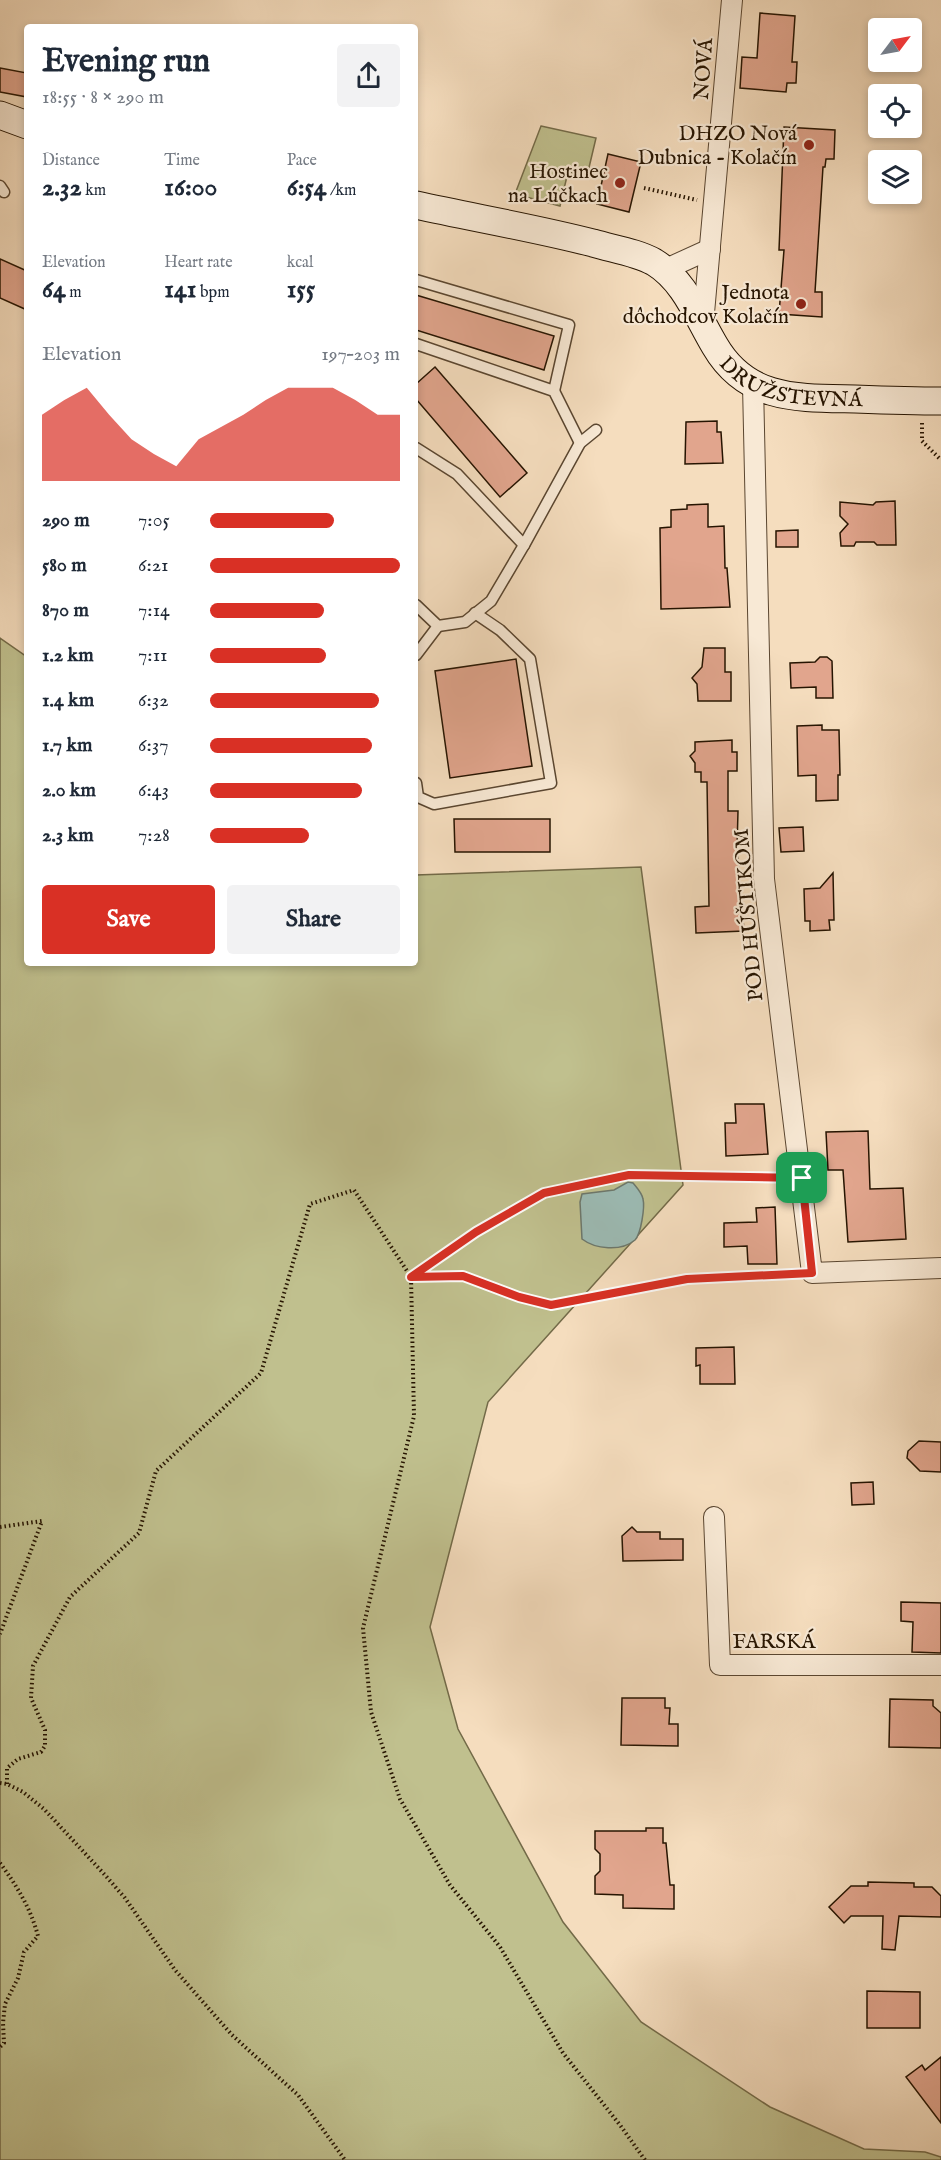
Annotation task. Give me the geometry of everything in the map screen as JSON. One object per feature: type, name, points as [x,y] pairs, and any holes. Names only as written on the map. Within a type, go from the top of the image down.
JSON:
[{"type":"street","name":"NOVÁ","points":[[703,324],[732,0]]},
{"type":"street","points":[[0,115],[24,124]]},
{"type":"street","name":"DRUŽSTEVNÁ","points":[[418,205],[597,244],[642,257],[664,270],[684,291],[718,352],[734,371],[753,385],[775,394],[931,410]]},
{"type":"street","points":[[664,270],[710,249]]},
{"type":"street","name":"POD HÚŠTIKOM","points":[[753,385],[764,879],[812,1273]]},
{"type":"street","points":[[812,1273],[941,1268]]},
{"type":"street","name":"FARSKÁ","points":[[714,1517],[720,1665],[941,1665]]},
{"type":"lane","points":[[418,281],[569,325],[554,391],[580,443]]},
{"type":"lane","points":[[418,345],[554,391]]},
{"type":"lane","points":[[418,652],[438,626],[465,622],[491,601],[580,443],[596,430]]},
{"type":"lane","points":[[418,449],[457,474],[524,545]]},
{"type":"lane","points":[[418,606],[438,626]]},
{"type":"lane","points":[[418,797],[434,804],[551,783],[530,659],[500,630],[475,613]]},
{"type":"path","points":[[644,188],[715,205]]},
{"type":"path","points":[[931,410],[922,441],[941,460]]},
{"type":"path","points":[[411,1277],[476,1232],[544,1193],[629,1175],[802,1178]]},
{"type":"path","points":[[7,1784],[7,1768],[18,1759],[40,1752],[45,1746],[45,1730],[31,1698],[33,1666],[70,1597],[140,1533],[156,1471],[261,1373],[310,1204],[354,1190],[411,1277],[414,1416],[363,1628],[371,1712],[400,1799],[450,1885],[501,1947],[563,2053],[645,2160]]},
{"type":"path","points":[[411,1277],[463,1276],[519,1297],[551,1305],[687,1279],[812,1273]]},
{"type":"path","points":[[0,1527],[42,1521],[0,1634]]},
{"type":"path","points":[[0,1783],[23,1792],[44,1809],[105,1875],[125,1898],[175,1970],[232,2035],[298,2095],[345,2160]]},
{"type":"path","points":[[0,1863],[14,1882],[34,1920],[38,1936],[24,1952],[18,1978],[5,2004],[4,2043],[0,2047]]},
{"type":"green space","points":[[541,126],[596,138],[587,176],[568,172],[560,206],[515,194]]},
{"type":"green space","points":[[0,638],[24,655],[24,966],[418,966],[418,875],[641,867],[683,1185],[488,1402],[430,1627],[458,1729],[563,1922],[641,2022],[770,2107],[864,2149],[925,2152],[941,2157],[941,2160],[0,2160]]},
{"type":"water","points":[[628,1182],[633,1183],[639,1191],[643,1203],[641,1226],[635,1240],[623,1246],[608,1248],[582,1239],[580,1202],[582,1194],[614,1190]]},
{"type":"building","points":[[760,13],[795,16],[792,62],[797,62],[796,83],[787,83],[786,92],[740,88],[742,57],[757,58]]},
{"type":"building","points":[[0,68],[24,72],[24,96],[0,92]]},
{"type":"building","points":[[784,127],[835,130],[834,159],[826,159],[825,167],[823,167],[815,292],[822,292],[822,317],[779,314],[784,250],[779,250]]},
{"type":"building","name":"Hostinec na Lúčkach","points":[[608,154],[641,162],[629,212],[597,204]]},
{"type":"building","points":[[0,259],[24,270],[24,309],[0,298]]},
{"type":"building","points":[[418,296],[554,336],[544,370],[418,331]]},
{"type":"building","points":[[435,367],[527,473],[500,497],[418,401],[418,382]]},
{"type":"building","points":[[717,421],[717,432],[721,432],[723,463],[685,464],[686,422]]},
{"type":"building","points":[[895,501],[896,545],[856,542],[854,546],[841,546],[840,533],[848,524],[840,516],[840,502],[873,505],[876,502]]},
{"type":"building","points":[[708,504],[708,527],[724,526],[725,568],[727,568],[730,607],[661,609],[660,528],[671,527],[671,510],[687,509],[687,505]]},
{"type":"building","points":[[798,530],[798,547],[776,547],[776,531]]},
{"type":"building","points":[[704,648],[725,648],[725,672],[731,672],[731,701],[698,701],[697,684],[692,678],[702,667]]},
{"type":"building","points":[[820,657],[827,657],[832,661],[833,698],[816,698],[816,687],[791,688],[790,663],[815,662]]},
{"type":"building","points":[[516,659],[532,766],[450,778],[435,671]]},
{"type":"building","points":[[822,725],[822,730],[839,730],[838,800],[816,801],[816,775],[798,776],[797,726]]},
{"type":"building","points":[[732,740],[732,752],[737,752],[737,771],[728,771],[728,811],[738,811],[737,848],[744,931],[696,933],[695,907],[709,906],[707,782],[701,782],[701,772],[695,772],[695,763],[690,756],[695,751],[695,742]]},
{"type":"building","points":[[454,819],[550,819],[550,852],[455,852]]},
{"type":"building","points":[[803,827],[804,851],[781,852],[779,828]]},
{"type":"building","points":[[833,873],[834,920],[829,920],[830,930],[810,931],[810,921],[805,921],[804,889],[820,888]]},
{"type":"building","points":[[735,1104],[764,1104],[768,1154],[726,1156],[725,1123],[736,1123]]},
{"type":"building","points":[[868,1131],[870,1189],[903,1188],[906,1239],[848,1242],[843,1170],[828,1170],[826,1132]]},
{"type":"building","points":[[775,1207],[777,1264],[748,1264],[747,1246],[724,1247],[724,1223],[757,1222],[756,1208]]},
{"type":"building","points":[[734,1347],[735,1384],[700,1384],[700,1365],[696,1366],[696,1348]]},
{"type":"building","points":[[919,1441],[941,1442],[941,1472],[920,1471],[907,1458],[908,1451]]},
{"type":"building","points":[[873,1482],[874,1504],[852,1505],[851,1483]]},
{"type":"building","points":[[632,1527],[637,1532],[660,1532],[660,1539],[683,1539],[683,1560],[623,1561],[622,1536]]},
{"type":"building","points":[[901,1602],[941,1603],[941,1653],[912,1652],[913,1622],[901,1621]]},
{"type":"building","points":[[622,1698],[665,1698],[665,1708],[670,1708],[669,1724],[678,1724],[678,1746],[621,1745]]},
{"type":"building","points":[[890,1699],[933,1700],[933,1706],[941,1713],[941,1748],[889,1747]]},
{"type":"building","points":[[646,1828],[663,1828],[663,1843],[666,1843],[670,1885],[674,1885],[674,1909],[623,1908],[623,1895],[595,1894],[595,1876],[600,1871],[600,1854],[595,1849],[595,1831],[646,1831]]},
{"type":"building","points":[[868,1882],[914,1883],[914,1887],[932,1887],[941,1896],[941,1917],[899,1916],[895,1950],[882,1949],[883,1916],[851,1916],[844,1923],[829,1907],[851,1886],[868,1886]]},
{"type":"building","points":[[867,1991],[920,1992],[920,2028],[867,2028]]},
{"type":"building","points":[[941,2057],[941,2123],[906,2077],[922,2065],[925,2070]]},
{"type":"place","name":"DHZO Nová Dubnica - Kolačín","points":[[809,145]]},
{"type":"place","name":"Hostinec na Lúčkach","points":[[620,183]]},
{"type":"place","name":"Jednota dôchodcov Kolačín","points":[[801,304]]},
{"type":"route","points":[[629,1175],[802,1178],[812,1273],[687,1279],[551,1305],[519,1297],[463,1276],[411,1277],[476,1232],[544,1193],[629,1175]]}]
